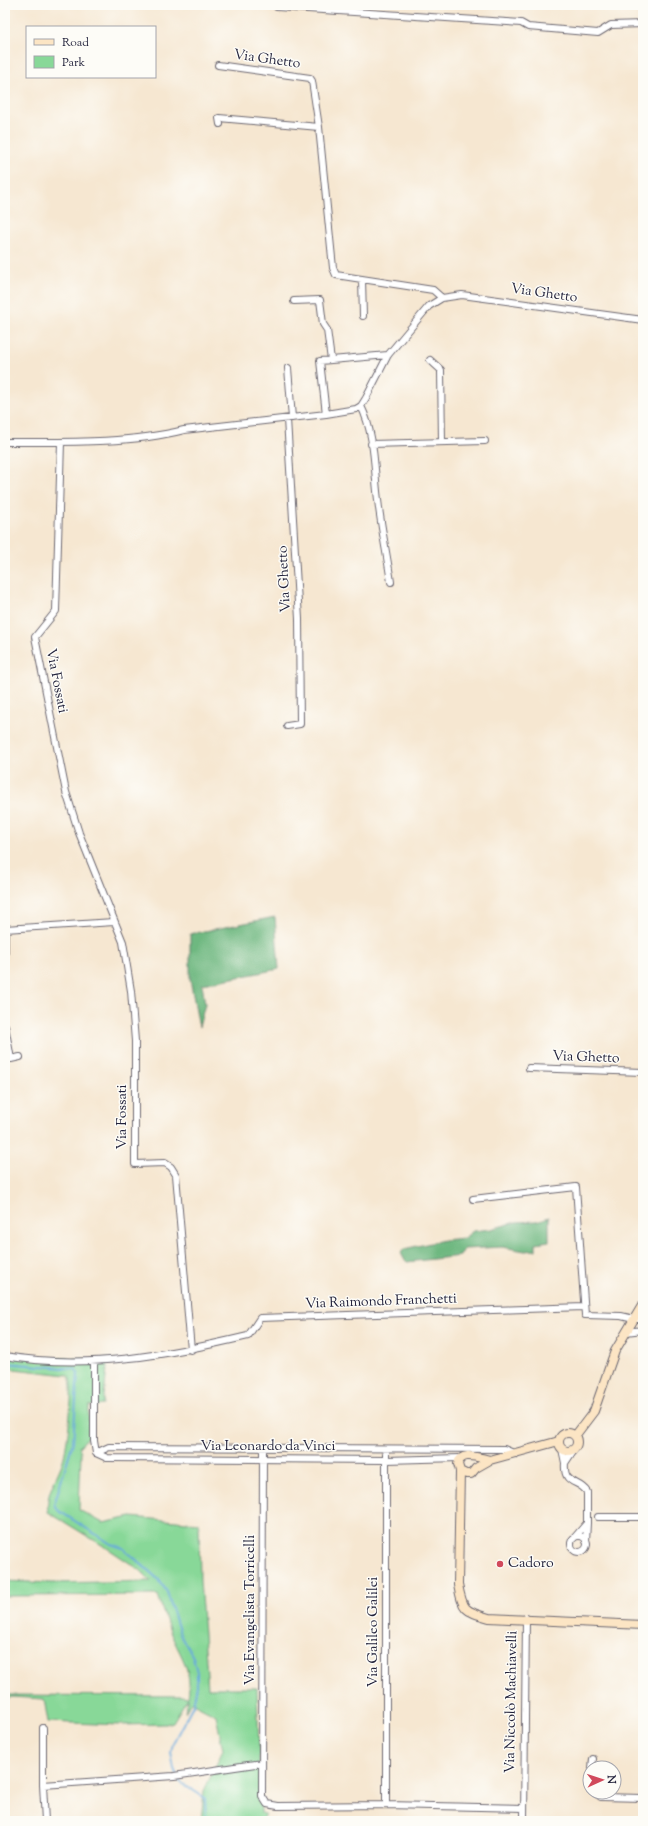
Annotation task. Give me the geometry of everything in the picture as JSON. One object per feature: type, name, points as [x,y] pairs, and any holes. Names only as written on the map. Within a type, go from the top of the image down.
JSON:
[{"type":"main road","points":[[574,1436],[594,1410],[615,1352],[643,1304]]},
{"type":"main road","points":[[459,1469],[468,1474],[490,1460],[560,1445],[569,1452],[575,1448],[577,1441],[574,1436],[564,1434],[560,1445]]},
{"type":"main road","points":[[460,1458],[468,1455],[473,1458],[490,1460]]},
{"type":"main road","name":"Via Niccolò Machiavelli","points":[[460,1458],[458,1585],[462,1603],[466,1610],[489,1618],[526,1618]]},
{"type":"main road","points":[[473,1458],[476,1460],[476,1468]]},
{"type":"main road","name":"Via Niccolò Machiavelli","points":[[460,1494],[468,1474]]},
{"type":"main road","points":[[526,1618],[643,1625]]},
{"type":"street","points":[[277,8],[521,23],[528,27],[598,33],[611,25],[643,24]]},
{"type":"street","name":"Via Ghetto","points":[[218,65],[310,78],[312,81],[319,126],[333,268],[336,275],[433,290],[442,298]]},
{"type":"street","points":[[220,124],[219,118],[319,126]]},
{"type":"street","points":[[362,279],[363,316]]},
{"type":"street","name":"Via Ghetto","points":[[361,406],[388,355],[429,306],[442,298],[462,295],[643,320]]},
{"type":"street","points":[[294,300],[320,300],[323,324],[327,330],[331,360]]},
{"type":"street","points":[[326,414],[320,361],[388,355]]},
{"type":"street","points":[[430,360],[440,370],[442,442]]},
{"type":"street","name":"Via Ghetto","points":[[287,726],[300,724],[299,619],[288,368]]},
{"type":"street","points":[[5,442],[61,442],[138,438],[165,435],[184,430],[346,412],[361,406],[365,415],[371,444],[378,502],[391,582]]},
{"type":"street","points":[[371,444],[485,441]]},
{"type":"street","name":"Via Fossati","points":[[61,442],[56,611],[35,637],[66,792],[79,833],[123,942],[131,992],[135,1041],[134,1164],[165,1164],[171,1167],[176,1175],[191,1350]]},
{"type":"street","points":[[5,921],[5,958]]},
{"type":"street","points":[[5,929],[114,922]]},
{"type":"street","points":[[5,1026],[11,1058],[20,1057]]},
{"type":"street","name":"Via Ghetto","points":[[529,1068],[643,1072]]},
{"type":"street","points":[[474,1199],[576,1187],[585,1315],[621,1316],[634,1319],[643,1319]]},
{"type":"street","name":"Via Raimondo Franchetti","points":[[191,1350],[248,1336],[260,1318],[584,1307]]},
{"type":"street","points":[[626,1332],[643,1330]]},
{"type":"street","points":[[5,1356],[81,1362],[191,1350]]},
{"type":"street","points":[[94,1361],[94,1441],[96,1452],[109,1447],[504,1449],[516,1454]]},
{"type":"street","points":[[560,1445],[565,1463]]},
{"type":"street","name":"Via Evangelista Torricelli","points":[[264,1448],[262,1796],[267,1804],[278,1806],[386,1805]]},
{"type":"street","points":[[575,1448],[565,1463],[564,1469],[567,1477],[573,1483],[585,1488],[587,1523],[585,1549],[576,1551],[572,1545],[574,1538],[587,1523]]},
{"type":"street","name":"Via Galileo Galilei","points":[[386,1449],[386,1805]]},
{"type":"street","name":"Via Leonardo da Vinci","points":[[96,1452],[107,1458],[386,1460],[441,1460],[460,1458]]},
{"type":"street","name":"Via Leonardo da Vinci","points":[[441,1460],[459,1469]]},
{"type":"street","points":[[598,1517],[643,1518]]},
{"type":"street","points":[[574,1538],[582,1536],[586,1541]]},
{"type":"street","name":"Via Niccolò Machiavelli","points":[[524,1821],[526,1618]]},
{"type":"street","points":[[43,1728],[43,1786],[45,1821]]},
{"type":"street","points":[[43,1786],[177,1776],[262,1763]]},
{"type":"street","points":[[622,1798],[643,1798]]},
{"type":"street","points":[[386,1805],[524,1808]]},
{"type":"green space","points":[[275,917],[279,969],[202,984],[205,1004],[199,1027],[190,979],[190,934]]},
{"type":"green space","points":[[549,1217],[549,1241],[536,1243],[536,1250],[525,1251],[502,1247],[464,1249],[460,1256],[407,1262],[401,1253],[404,1249],[444,1240],[464,1238],[473,1231],[491,1229],[516,1222],[537,1221]]},
{"type":"green space","points":[[5,1357],[108,1359],[103,1405],[89,1406],[88,1437],[79,1447],[81,1453],[79,1510],[103,1523],[131,1517],[199,1523],[200,1581],[208,1688],[257,1688],[261,1813],[265,1814],[261,1821],[201,1821],[204,1791],[223,1750],[216,1715],[191,1702],[185,1712],[188,1697],[173,1722],[166,1724],[120,1725],[48,1722],[44,1699],[12,1697],[5,1699],[5,1695],[188,1696],[189,1679],[185,1664],[171,1634],[158,1595],[5,1596],[5,1581],[52,1583],[151,1581],[140,1570],[48,1512],[48,1498],[63,1460],[66,1444],[71,1406],[70,1379],[67,1375],[5,1368]]},
{"type":"waterway","points":[[5,1363],[75,1369],[78,1373],[73,1442],[54,1505],[59,1511],[111,1544],[123,1548],[159,1580],[167,1592],[180,1634],[193,1657],[197,1672],[197,1686],[193,1705],[173,1743],[171,1752],[174,1769],[180,1782],[205,1798],[206,1821]]},
{"type":"place","name":"Cadoro","points":[[500,1564]]}]
